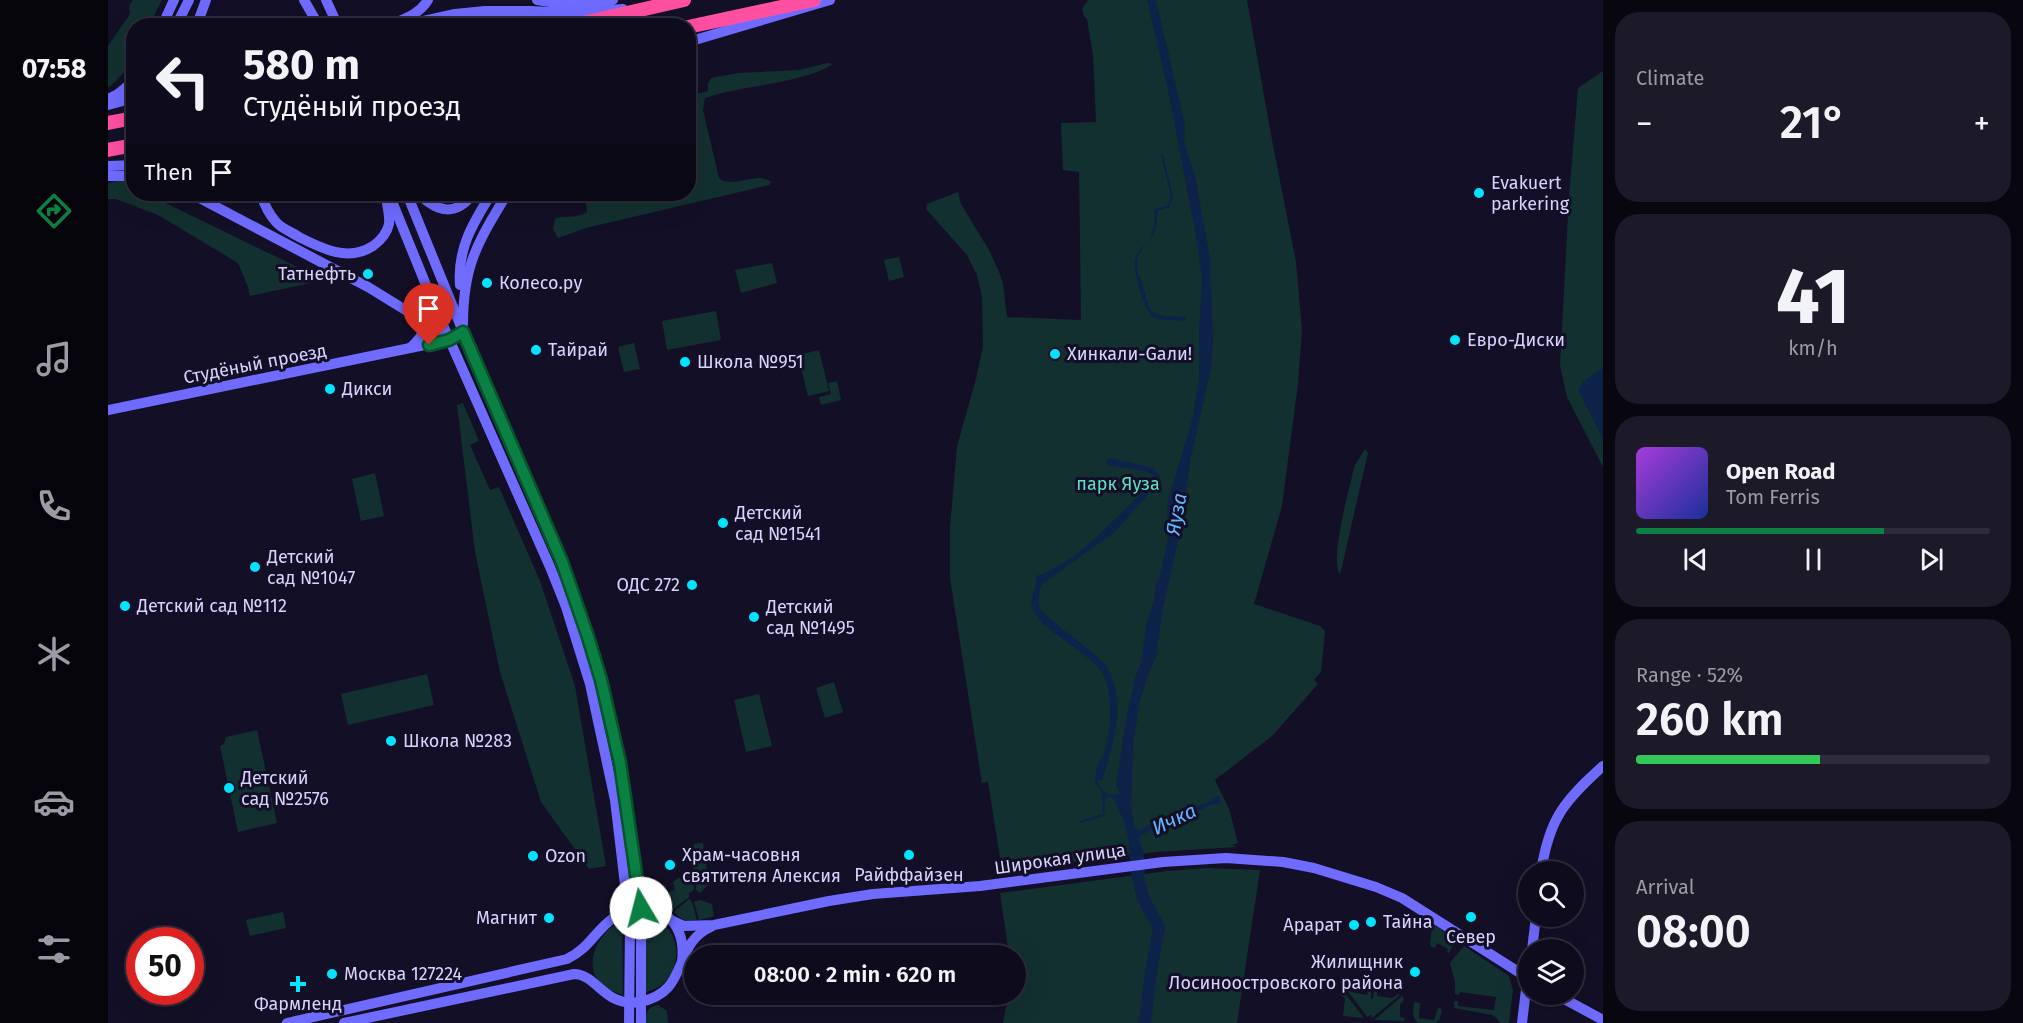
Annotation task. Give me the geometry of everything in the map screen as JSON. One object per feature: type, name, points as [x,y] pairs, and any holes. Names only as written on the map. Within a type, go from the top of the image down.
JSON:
[{"type":"highway","points":[[605,18],[684,0]]},
{"type":"highway","points":[[696,25],[814,0]]},
{"type":"highway","points":[[108,123],[126,118]]},
{"type":"highway","points":[[108,150],[126,147]]},
{"type":"main road","points":[[166,18],[174,0]]},
{"type":"main road","points":[[180,18],[189,0]]},
{"type":"main road","points":[[199,18],[206,0]]},
{"type":"main road","points":[[306,0],[315,18]]},
{"type":"main road","points":[[326,0],[334,18]]},
{"type":"main road","points":[[332,0],[336,18]]},
{"type":"main road","points":[[405,18],[423,8],[428,0]]},
{"type":"main road","points":[[537,0],[570,5]]},
{"type":"main road","points":[[530,10],[613,0]]},
{"type":"main road","points":[[696,40],[830,0]]},
{"type":"main road","points":[[437,18],[485,11],[530,10],[572,13],[653,7]]},
{"type":"main road","points":[[108,99],[126,88]]},
{"type":"main road","points":[[108,105],[126,100]]},
{"type":"main road","points":[[108,166],[126,165]]},
{"type":"main road","points":[[108,176],[126,176]]},
{"type":"main road","points":[[205,201],[368,287],[449,340]]},
{"type":"main road","points":[[263,201],[282,227],[316,246],[341,254],[356,254],[377,244],[385,234],[389,224],[387,201]]},
{"type":"main road","points":[[390,201],[550,567],[580,648],[609,766],[629,910],[629,1023]]},
{"type":"main road","points":[[410,201],[463,332],[562,562],[601,680],[620,763],[641,908],[641,1023]]},
{"type":"main road","points":[[428,201],[439,208],[449,210],[458,208],[467,201]]},
{"type":"main road","points":[[463,311],[459,264],[462,250],[467,236],[487,201]]},
{"type":"main road","points":[[463,332],[464,286],[470,262],[476,247],[503,201]]},
{"type":"main road","points":[[408,349],[417,342],[428,326],[431,308],[430,295]]},
{"type":"main road","name":"Студёный проезд","points":[[108,410],[449,340],[463,332]]},
{"type":"main road","points":[[1543,861],[1548,836],[1559,813],[1582,785],[1603,766]]},
{"type":"main road","name":"Широкая улица","points":[[674,921],[684,926],[714,925],[873,894],[980,886],[1163,862],[1226,858],[1283,862],[1376,887],[1418,906],[1518,970]]},
{"type":"main road","points":[[287,1023],[567,959],[584,948],[609,920],[620,913],[641,908],[665,914],[674,921],[682,941],[682,963]]},
{"type":"main road","points":[[344,1023],[574,974],[583,975],[616,1000],[629,1003],[641,1002],[653,998],[674,982],[694,937],[714,925]]},
{"type":"main road","points":[[1522,1023],[1524,1005]]},
{"type":"main road","points":[[1575,1005],[1603,1020]]},
{"type":"green space","points":[[133,0],[162,0],[153,18],[127,18],[130,14],[129,6]]},
{"type":"green space","name":"парк Яуза","points":[[1088,0],[1247,0],[1296,262],[1302,330],[1298,384],[1282,506],[1254,604],[1320,626],[1325,631],[1321,672],[1314,680],[1318,684],[1272,736],[1215,780],[1229,809],[1238,843],[1232,845],[1237,847],[1157,852],[1004,870],[1001,864],[988,782],[982,783],[950,578],[950,527],[957,446],[983,347],[982,297],[977,275],[967,255],[926,209],[927,204],[958,192],[961,204],[989,250],[1000,274],[1007,317],[1081,320],[1079,172],[1063,170],[1061,123],[1096,122],[1093,55],[1087,19],[1082,9]]},
{"type":"green space","points":[[126,20],[126,69],[108,88],[108,46]]},
{"type":"green space","points":[[827,63],[833,64],[805,76],[705,98],[703,110],[719,178],[731,182],[759,178],[771,182],[769,185],[586,228],[558,238],[553,229],[555,219],[587,212],[586,201],[696,201],[696,94],[708,91],[711,78],[738,73],[799,70]]},
{"type":"green space","points":[[1603,71],[1603,467],[1567,397],[1560,365],[1569,196],[1578,88]]},
{"type":"green space","points":[[121,180],[126,183],[126,201],[161,201],[324,280],[250,296],[238,263],[158,215],[116,199],[108,199],[108,183]]},
{"type":"green space","points":[[899,257],[904,277],[889,281],[884,260]]},
{"type":"green space","points":[[772,263],[777,283],[741,293],[735,270]]},
{"type":"green space","points":[[716,311],[721,340],[667,350],[662,321]]},
{"type":"green space","points":[[634,343],[640,369],[624,372],[618,347]]},
{"type":"green space","points":[[819,350],[829,391],[808,396],[798,355]]},
{"type":"green space","points":[[837,381],[841,400],[821,405],[819,397],[831,394],[828,383]]},
{"type":"green space","points":[[463,403],[479,441],[470,445],[490,490],[499,487],[540,581],[575,686],[606,866],[589,869],[541,802],[500,672],[475,552],[457,405]]},
{"type":"green space","points":[[1365,449],[1368,453],[1339,574],[1337,553],[1341,524],[1355,465]]},
{"type":"green space","points":[[375,473],[384,516],[361,521],[352,479]]},
{"type":"green space","points":[[427,674],[434,705],[348,725],[341,694]]},
{"type":"green space","points":[[834,682],[843,712],[825,718],[816,688]]},
{"type":"green space","points":[[759,694],[772,746],[746,752],[734,700]]},
{"type":"green space","points":[[257,730],[277,823],[238,832],[220,746],[224,744],[226,737]]},
{"type":"green space","points":[[703,843],[709,884],[700,893],[696,890],[695,872],[686,848]]},
{"type":"green space","points":[[1207,868],[1260,870],[1237,1023],[1003,1023],[1006,1005],[1026,1005],[1026,945],[1008,945],[1000,893],[1167,871]]},
{"type":"green space","points":[[693,873],[694,890],[689,893],[689,897],[672,910],[669,892],[675,890],[673,882]]},
{"type":"green space","points":[[689,899],[697,920],[684,920],[674,912]]},
{"type":"green space","points":[[700,900],[712,904],[714,916],[699,920],[694,902]]},
{"type":"green space","points":[[283,912],[286,928],[250,936],[246,920]]},
{"type":"green space","points":[[653,918],[668,928],[672,935],[676,960],[667,980],[646,992],[646,919]]},
{"type":"green space","points":[[622,921],[623,995],[600,983],[594,972],[593,964],[597,946],[602,938],[608,930]]},
{"type":"green space","points":[[1432,923],[1456,940],[1449,953],[1448,949],[1437,943],[1435,948],[1430,946]]},
{"type":"green space","points":[[1464,946],[1509,976],[1513,990],[1509,1023],[1500,1023],[1492,1015],[1454,1008],[1454,1001],[1458,1001],[1458,1006],[1494,1010],[1496,997],[1460,992],[1459,995],[1455,994],[1455,982],[1450,963]]},
{"type":"green space","points":[[1344,986],[1349,987],[1351,992],[1367,995],[1368,991],[1371,991],[1371,999],[1373,999],[1374,991],[1377,992],[1377,996],[1392,998],[1400,995],[1372,1018],[1371,1015],[1367,1017]]},
{"type":"green space","points":[[1341,988],[1364,1018],[1343,1016],[1345,998],[1340,995]]},
{"type":"green space","points":[[1402,996],[1404,1000],[1400,1004],[1400,1017],[1405,1018],[1404,1021],[1374,1020]]},
{"type":"green space","points":[[1414,1002],[1420,1003],[1419,1018],[1434,1020],[1438,1008],[1442,1009],[1440,1019],[1436,1023],[1417,1023],[1413,1015]]},
{"type":"green space","points":[[658,1005],[667,1011],[668,1023],[645,1023],[648,1011],[651,1007]]},
{"type":"water","name":"Ичка","points":[[1147,0],[1156,0],[1185,125],[1184,141],[1195,176],[1210,258],[1213,338],[1211,369],[1191,457],[1180,533],[1163,607],[1156,657],[1140,701],[1133,745],[1131,806],[1135,828],[1139,830],[1172,814],[1211,801],[1214,797],[1220,796],[1220,804],[1210,805],[1181,820],[1170,822],[1141,835],[1139,840],[1145,864],[1140,889],[1132,874],[1128,839],[1121,813],[1111,797],[1106,797],[1103,807],[1101,790],[1110,795],[1120,792],[1116,785],[1127,714],[1141,662],[1147,621],[1154,602],[1156,584],[1166,549],[1169,525],[1168,501],[1192,420],[1199,377],[1202,277],[1169,95]]},
{"type":"water","points":[[1154,209],[1157,211],[1157,221],[1153,235],[1139,254],[1138,276],[1141,278],[1152,311],[1164,316],[1186,317],[1186,321],[1153,317],[1146,308],[1140,291],[1135,260],[1138,253],[1152,234]]},
{"type":"water","points":[[1603,368],[1603,439],[1578,390],[1584,381]]},
{"type":"water","points":[[1111,458],[1153,468],[1160,476],[1154,488],[1115,532],[1041,585],[1038,599],[1044,613],[1104,664],[1114,683],[1117,697],[1116,725],[1102,781],[1095,779],[1097,766],[1106,745],[1110,722],[1108,686],[1099,669],[1090,660],[1044,624],[1034,612],[1032,603],[1036,576],[1061,564],[1086,546],[1148,486],[1153,478],[1152,474],[1145,471],[1109,466],[1105,462]]},
{"type":"waterway","points":[[1156,213],[1156,210],[1169,206],[1172,196],[1162,155]]},
{"type":"waterway","points":[[1098,779],[1096,782],[1103,793]]},
{"type":"waterway","points":[[1080,822],[1103,815],[1104,803]]},
{"type":"waterway","name":"Яуза","points":[[1137,873],[1143,898],[1159,927],[1145,1023]]},
{"type":"place","name":"Evakuert parkering","points":[[1479,193]]},
{"type":"place","name":"Татнефть","points":[[368,274]]},
{"type":"place","name":"Колесо.ру","points":[[487,283]]},
{"type":"place","name":"Евро-Диски","points":[[1455,340]]},
{"type":"place","name":"Тайрай","points":[[536,350]]},
{"type":"place","name":"Хинкали-Gали!","points":[[1055,354]]},
{"type":"place","name":"Школа №951","points":[[685,362]]},
{"type":"place","name":"Дикси","points":[[330,389]]},
{"type":"place","name":"Детский сад №1541","points":[[723,523]]},
{"type":"place","name":"Детский сад №1047","points":[[255,567]]},
{"type":"place","name":"ОДС 272","points":[[692,585]]},
{"type":"place","name":"Детский сад №112","points":[[125,606]]},
{"type":"place","name":"Детский сад №1495","points":[[754,617]]},
{"type":"place","name":"Школа №283","points":[[391,741]]},
{"type":"place","name":"Детский сад №2576","points":[[229,788]]},
{"type":"place","name":"Райффайзен","points":[[909,855]]},
{"type":"place","name":"Ozon","points":[[533,856]]},
{"type":"place","name":"Храм-часовня святителя Алексия","points":[[670,865]]},
{"type":"place","name":"Север","points":[[1471,917]]},
{"type":"place","name":"Магнит","points":[[549,918]]},
{"type":"place","name":"Тайна","points":[[1371,922]]},
{"type":"place","name":"Арарат","points":[[1354,925]]},
{"type":"place","name":"Жилищник Лосиноостровского района","points":[[1415,972]]},
{"type":"place","name":"Москва 127224","points":[[332,974]]},
{"type":"place","name":"Фармленд","points":[[298,984]]},
{"type":"route","points":[[429,345],[449,340],[463,332],[576,597],[601,680],[620,763],[641,908]]}]
